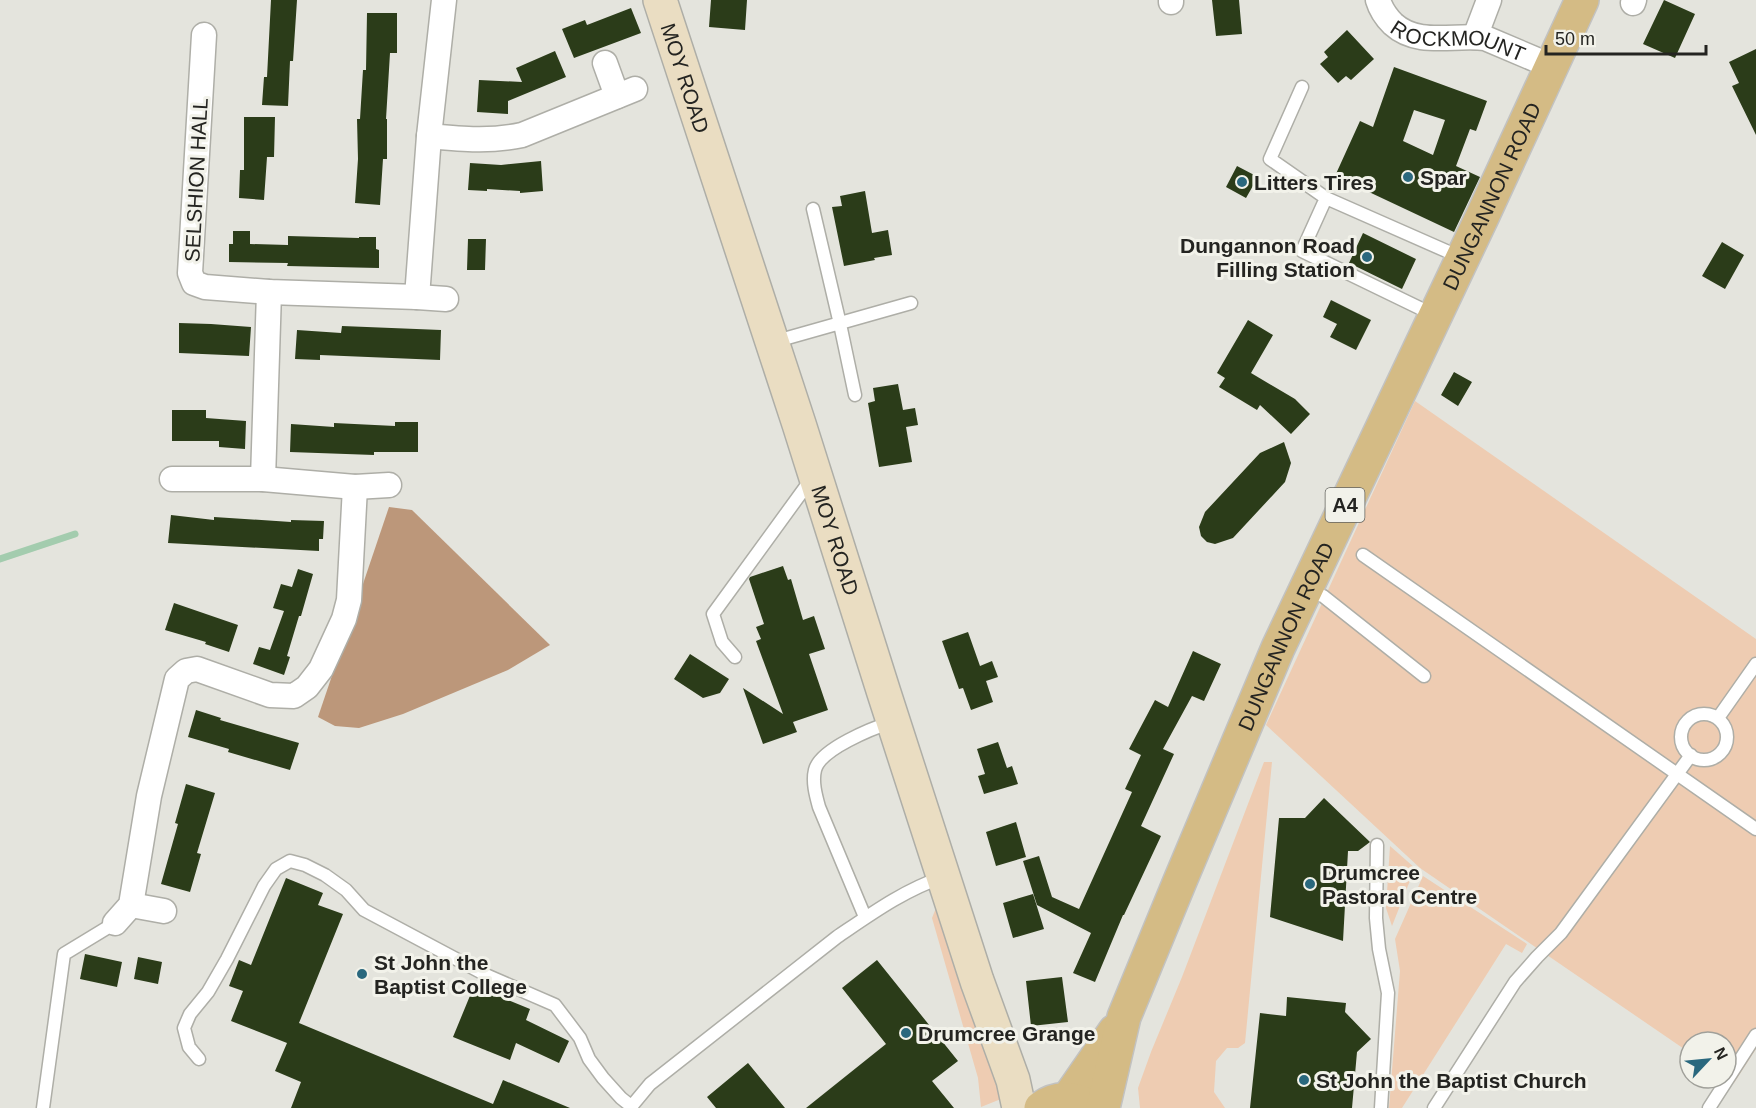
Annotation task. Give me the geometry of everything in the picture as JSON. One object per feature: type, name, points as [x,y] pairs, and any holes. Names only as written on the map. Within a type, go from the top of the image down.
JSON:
[{"type":"main road","name":"MOY ROAD","points":[[660,0],[977,981],[1016,1094],[1064,1104]]},
{"type":"main road","name":"DUNGANNON ROAD","points":[[1103,1108],[1124,1017],[1274,658],[1582,0]]},
{"type":"main road","name":"DUNGANNON ROAD","points":[[1064,1104],[1124,1017]]},
{"type":"street","points":[[417,297],[429,136],[444,0]]},
{"type":"street","name":"ROCKMOUNT","points":[[1378,0],[1381,10],[1389,20],[1411,35],[1426,38],[1485,38],[1551,66]]},
{"type":"street","points":[[1475,37],[1489,0]]},
{"type":"street","name":"SELSHION HALL","points":[[204,35],[190,273],[194,284],[269,292],[446,299]]},
{"type":"street","points":[[429,136],[477,141],[502,140],[522,135],[626,93],[605,63]]},
{"type":"street","points":[[263,479],[269,292]]},
{"type":"street","points":[[172,479],[263,479],[355,487],[388,485]]},
{"type":"street","points":[[115,923],[131,905],[149,796],[177,679],[186,671],[197,669],[270,695],[294,696],[307,687],[321,669],[344,620],[349,600],[355,487]]},
{"type":"street","points":[[131,905],[164,911]]},
{"type":"lane","points":[[1302,87],[1270,159],[1326,198],[1462,258]]},
{"type":"lane","points":[[1326,198],[1302,251],[1435,316]]},
{"type":"lane","points":[[813,209],[855,395]]},
{"type":"lane","points":[[772,342],[911,303]]},
{"type":"lane","points":[[735,657],[722,642],[713,614],[814,474]]},
{"type":"lane","points":[[1363,555],[1756,829]]},
{"type":"lane","points":[[1305,590],[1323,596],[1424,676]]},
{"type":"lane","points":[[1718,718],[1756,664]]},
{"type":"lane","points":[[1704,714],[1718,718],[1727,731],[1725,747],[1714,758],[1706,760],[1691,755],[1683,744],[1682,730],[1686,723],[1691,718],[1704,714]]},
{"type":"lane","points":[[865,917],[819,807],[814,788],[814,769],[826,754],[872,728],[893,722]]},
{"type":"lane","points":[[1434,1108],[1515,982],[1561,933],[1691,755]]},
{"type":"lane","points":[[1377,845],[1376,918],[1379,949],[1388,993],[1381,1108]]},
{"type":"lane","points":[[199,1059],[189,1047],[184,1028],[190,1014],[208,992],[228,959],[264,886],[276,868],[290,861],[305,865],[325,875],[346,890],[364,910],[488,975],[555,1005],[580,1038],[603,1078],[631,1107],[650,1084],[837,937],[915,887],[944,877]]},
{"type":"lane","points":[[43,1108],[64,954],[115,923]]},
{"type":"lane","points":[[1709,1108],[1756,1035]]},
{"type":"shaded area","points":[[1415,401],[1756,639],[1756,1049],[1738,1077],[1738,1030],[1678,1030],[1678,1045],[1420,868],[1266,725]]},
{"type":"shaded area","points":[[389,507],[412,510],[550,645],[508,670],[403,714],[359,728],[335,726],[318,717]]},
{"type":"shaded area","points":[[1264,762],[1272,762],[1245,1043],[1238,1048],[1227,1048],[1216,1061],[1214,1092],[1225,1108],[1140,1108],[1138,1088]]},
{"type":"shaded area","points":[[1390,846],[1415,868],[1392,926],[1386,908]]},
{"type":"shaded area","points":[[1423,876],[1527,944],[1522,953],[1506,944],[1402,1108],[1389,1108],[1400,971],[1395,939]]},
{"type":"shaded area","points":[[936,908],[1001,1099],[981,1107],[978,1078],[932,918]]},
{"type":"building","points":[[271,0],[297,0],[293,61],[290,61],[288,106],[262,105],[264,77],[267,77]]},
{"type":"building","points":[[711,0],[747,0],[745,30],[709,27]]},
{"type":"building","points":[[1212,0],[1239,0],[1242,34],[1216,36]]},
{"type":"building","points":[[1664,0],[1695,14],[1675,58],[1643,44]]},
{"type":"building","points":[[631,8],[641,33],[574,58],[562,29],[585,20],[587,25]]},
{"type":"building","points":[[367,13],[397,13],[397,53],[390,53],[386,119],[387,159],[383,159],[380,205],[355,203],[358,159],[357,119],[360,119],[363,70],[366,70]]},
{"type":"building","points":[[1347,30],[1374,59],[1351,80],[1346,76],[1338,83],[1320,64],[1328,57],[1324,52]]},
{"type":"building","points":[[1756,49],[1756,135],[1732,86],[1739,83],[1729,62]]},
{"type":"building","points":[[555,51],[566,77],[508,101],[508,114],[477,112],[479,80],[522,82],[516,68]]},
{"type":"building","points":[[1394,67],[1487,101],[1476,131],[1470,129],[1456,166],[1480,177],[1454,232],[1335,176],[1360,121],[1373,127]],"holes":[[[1414,110],[1445,120],[1433,155],[1403,141]]]},
{"type":"building","points":[[244,117],[275,117],[274,157],[267,157],[264,200],[239,198],[240,170],[244,170]]},
{"type":"building","points":[[541,161],[543,191],[520,193],[520,191],[487,189],[487,191],[468,190],[470,163],[501,165]]},
{"type":"building","name":"Litters Tires","points":[[1237,166],[1258,177],[1246,198],[1226,187]]},
{"type":"building","points":[[865,191],[872,233],[888,230],[892,255],[844,266],[832,207],[842,206],[840,196]]},
{"type":"building","points":[[233,231],[250,231],[250,244],[288,245],[288,236],[376,237],[379,268],[229,262],[229,244],[233,244]]},
{"type":"building","points":[[1363,233],[1416,259],[1402,289],[1349,263]]},
{"type":"building","points":[[468,239],[486,239],[485,270],[467,270]]},
{"type":"building","points":[[1722,242],[1744,255],[1725,289],[1702,276]]},
{"type":"building","points":[[1331,300],[1371,320],[1356,350],[1330,337],[1337,324],[1323,317]]},
{"type":"building","points":[[1248,320],[1273,335],[1251,373],[1295,399],[1310,414],[1291,434],[1260,405],[1257,410],[1219,387],[1225,378],[1217,373]]},
{"type":"building","points":[[179,323],[251,327],[249,356],[179,353]]},
{"type":"building","points":[[342,326],[441,330],[440,360],[320,355],[320,360],[295,359],[297,330],[341,333]]},
{"type":"building","points":[[1454,372],[1472,382],[1458,406],[1441,395]]},
{"type":"building","points":[[898,384],[903,410],[915,408],[918,425],[906,427],[912,462],[879,467],[868,403],[875,401],[873,388]]},
{"type":"building","points":[[172,410],[206,410],[206,418],[246,421],[245,449],[219,447],[219,441],[172,441]]},
{"type":"building","points":[[395,422],[418,422],[418,452],[374,452],[374,455],[290,452],[291,424],[334,427],[334,423],[395,426]]},
{"type":"building","points":[[1284,442],[1291,463],[1285,482],[1233,538],[1215,544],[1207,542],[1201,536],[1199,527],[1205,512],[1260,453]]},
{"type":"building","points":[[171,515],[214,520],[214,517],[291,522],[291,520],[324,521],[323,539],[319,539],[319,551],[168,543]]},
{"type":"building","points":[[783,566],[788,580],[791,579],[803,620],[814,616],[825,649],[809,654],[828,710],[793,722],[797,732],[763,744],[743,688],[783,714],[756,641],[761,639],[756,627],[764,624],[749,579]]},
{"type":"building","points":[[298,569],[313,574],[287,656],[290,657],[284,675],[253,664],[259,647],[270,650],[284,611],[273,608],[281,584],[292,587]]},
{"type":"building","points":[[174,603],[238,625],[229,652],[205,644],[206,642],[165,630]]},
{"type":"building","points":[[968,632],[980,666],[992,661],[998,677],[986,681],[993,702],[971,710],[963,688],[959,689],[942,641]]},
{"type":"building","points":[[1193,651],[1221,664],[1204,701],[1192,696],[1163,749],[1174,754],[1141,826],[1161,836],[1123,915],[1095,982],[1073,973],[1091,933],[1037,905],[1023,861],[1039,856],[1052,897],[1079,909],[1132,792],[1125,789],[1141,755],[1129,749],[1155,700],[1168,707]]},
{"type":"building","points":[[690,654],[729,679],[720,693],[703,698],[674,679]]},
{"type":"building","points":[[196,710],[221,718],[220,720],[299,743],[290,770],[228,752],[229,749],[188,737]]},
{"type":"building","points":[[998,742],[1007,768],[1012,766],[1018,784],[984,794],[978,776],[985,774],[977,749]]},
{"type":"building","points":[[186,784],[215,793],[197,853],[201,854],[190,892],[161,884],[178,824],[175,823]]},
{"type":"building","name":"Drumcree Pastoral Centre","points":[[1324,798],[1370,842],[1358,851],[1348,851],[1343,941],[1270,917],[1279,818],[1305,818]]},
{"type":"building","points":[[1016,822],[1026,857],[996,866],[986,832]]},
{"type":"building","points":[[286,878],[323,893],[318,905],[343,914],[299,1023],[493,1104],[503,1080],[570,1108],[291,1108],[301,1082],[275,1071],[287,1043],[231,1021],[243,991],[229,986],[239,960],[251,965]]},
{"type":"building","points":[[1033,894],[1044,929],[1013,938],[1003,903]]},
{"type":"building","points":[[85,954],[122,962],[117,987],[80,979]]},
{"type":"building","points":[[138,957],[162,962],[158,984],[134,979]]},
{"type":"building","name":"Drumcree Grange","points":[[877,960],[958,1061],[932,1081],[954,1108],[806,1108],[886,1044],[842,988]]},
{"type":"building","points":[[1062,977],[1068,1022],[1031,1026],[1026,981]]},
{"type":"building","points":[[474,986],[530,1009],[526,1020],[569,1041],[559,1063],[516,1043],[510,1060],[453,1037]]},
{"type":"building","name":"St John the Baptist Church","points":[[1287,997],[1346,1003],[1345,1012],[1371,1039],[1357,1052],[1352,1108],[1250,1108],[1260,1013],[1286,1016]]},
{"type":"building","points":[[748,1063],[785,1108],[716,1108],[707,1097]]},
{"type":"waterway","points":[[0,559],[75,534]]},
{"type":"place","name":"Spar","points":[[1408,177]]},
{"type":"place","name":"Litters Tires","points":[[1242,182]]},
{"type":"place","name":"Dungannon Road Filling Station","points":[[1367,257]]},
{"type":"place","name":"Drumcree Pastoral Centre","points":[[1310,884]]},
{"type":"place","name":"St John the Baptist College","points":[[362,974]]},
{"type":"place","name":"Drumcree Grange","points":[[906,1033]]},
{"type":"place","name":"St John the Baptist Church","points":[[1304,1080]]}]
